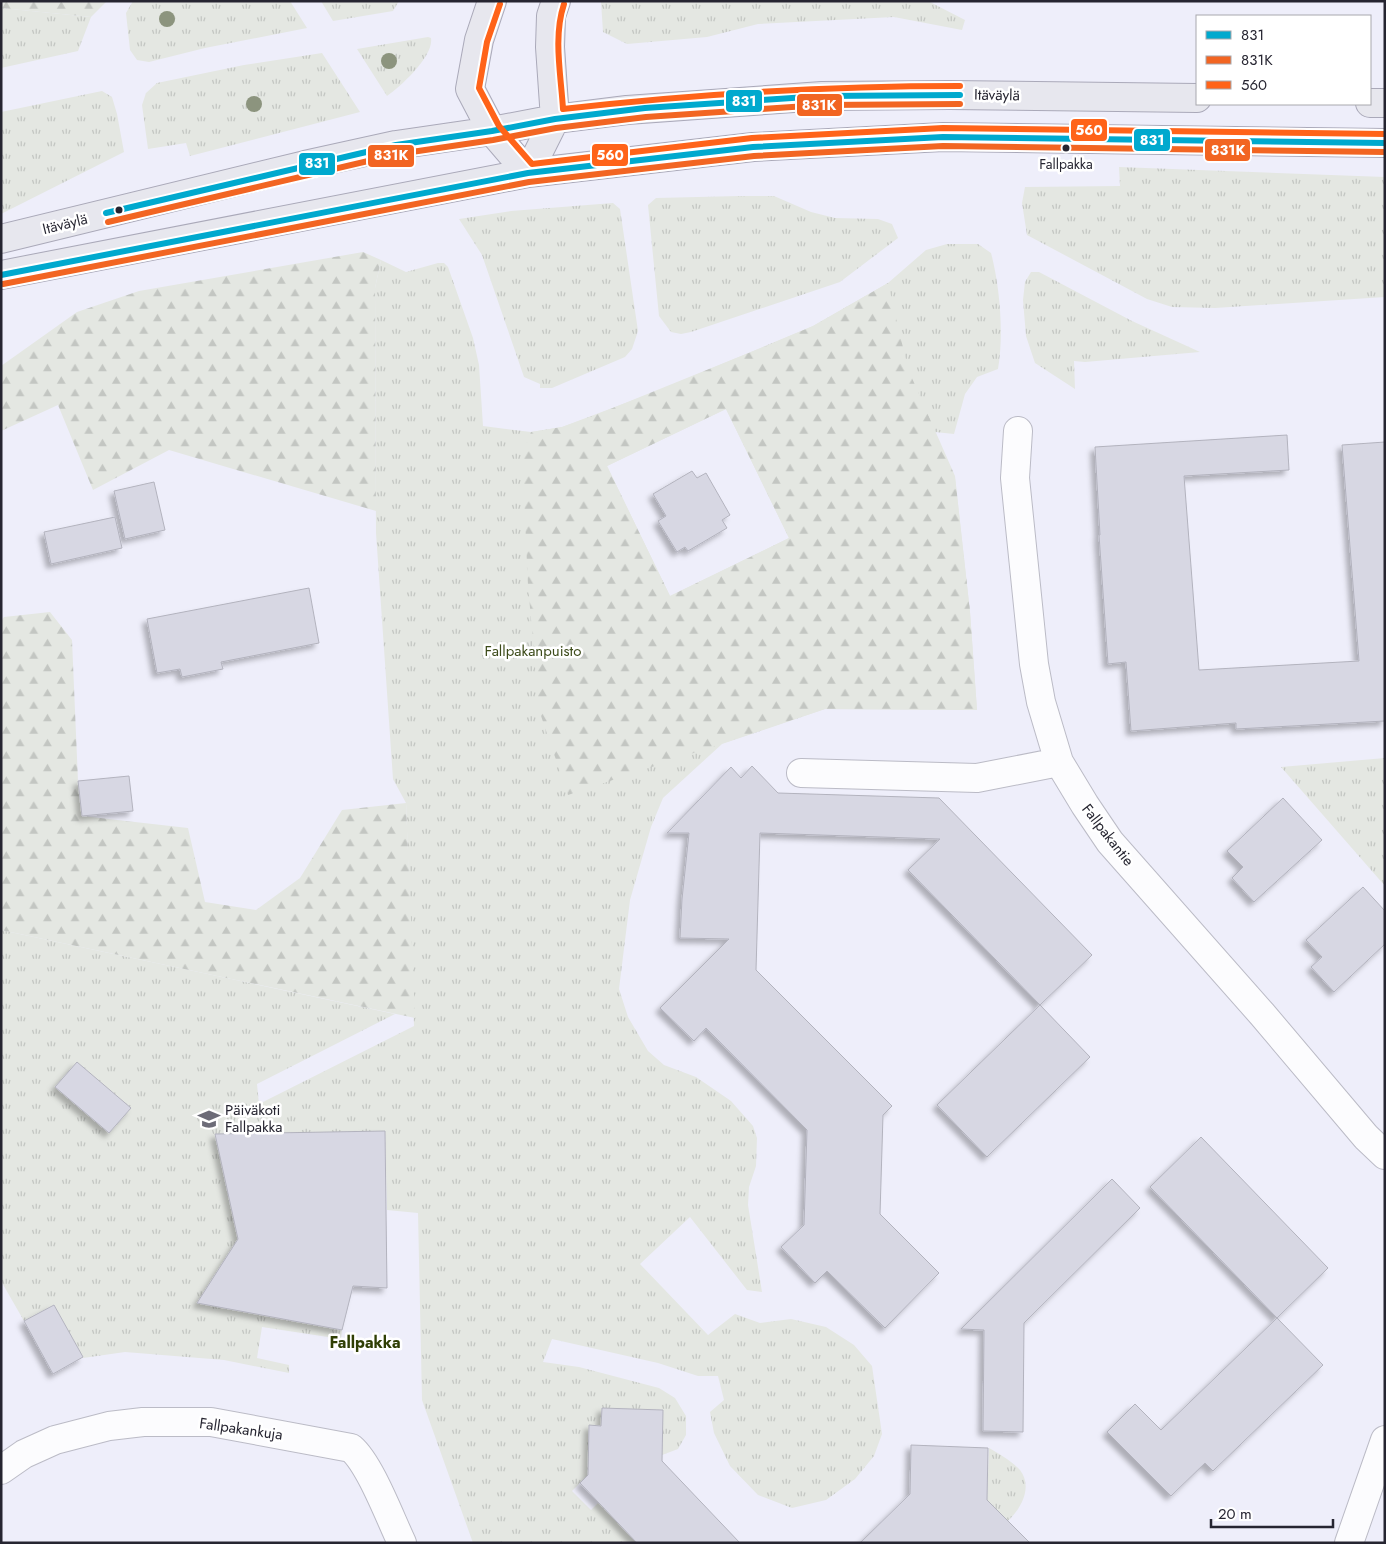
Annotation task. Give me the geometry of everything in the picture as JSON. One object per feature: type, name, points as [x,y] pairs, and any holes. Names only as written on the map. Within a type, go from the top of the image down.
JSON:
[{"type":"main road","points":[[492,1],[479,40],[470,89],[492,131],[528,173]]},
{"type":"main road","points":[[528,173],[554,119],[550,32],[551,16],[556,1]]},
{"type":"main road","name":"Itäväylä","points":[[1,239],[296,167],[396,145],[492,131],[554,119],[644,108],[822,96],[949,95],[1196,98]]},
{"type":"main road","points":[[1371,103],[1385,103]]},
{"type":"main road","points":[[1,275],[528,173],[753,147],[943,137],[1385,143]]},
{"type":"street","name":"Fallpakantie","points":[[1018,431],[1015,478],[1034,664],[1041,702],[1059,762],[1085,806],[1110,842],[1262,1014],[1366,1137],[1385,1155]]},
{"type":"street","points":[[801,773],[977,778],[1059,762]]},
{"type":"street","name":"Fallpakankuja","points":[[1,1470],[24,1454],[55,1440],[109,1426],[143,1422],[211,1422],[350,1448],[357,1453],[369,1473],[402,1543]]},
{"type":"street","points":[[1349,1543],[1385,1440]]},
{"type":"green space","points":[[1,1],[107,1],[91,17],[1,8]]},
{"type":"green space","points":[[133,1],[290,1],[307,28],[205,48],[149,62],[137,60],[130,50],[126,13]]},
{"type":"green space","points":[[321,1],[399,1],[393,11],[333,21]]},
{"type":"green space","points":[[928,1],[965,20],[962,30],[894,17],[758,24],[707,37],[627,44],[603,32],[601,2]]},
{"type":"green space","points":[[1,8],[91,17],[78,51],[1,68]]},
{"type":"green space","points":[[431,38],[431,45],[422,62],[408,78],[387,96],[357,49]]},
{"type":"green space","points":[[322,53],[360,112],[190,156],[186,143],[148,149],[142,105],[146,93],[157,83],[244,65]]},
{"type":"green space","points":[[102,91],[112,97],[124,152],[1,214],[1,112]]},
{"type":"green space","points":[[1119,167],[1385,177],[1385,297],[1215,308],[1172,307],[1147,299],[1027,235],[1022,203],[1025,187],[1120,186]]},
{"type":"green space","points":[[774,196],[811,212],[835,218],[878,219],[892,224],[898,238],[840,282],[691,332],[681,334],[671,332],[659,316],[648,205],[656,198]]},
{"type":"green space","points":[[613,203],[620,209],[638,331],[632,349],[625,357],[552,388],[540,388],[540,384],[524,377],[482,255],[459,219],[511,211]]},
{"type":"green space","points":[[947,244],[978,244],[991,253],[999,295],[1001,341],[998,369],[977,377],[965,394],[954,434],[935,432],[955,478],[970,612],[977,710],[825,709],[722,744],[663,798],[651,827],[630,900],[619,989],[628,1017],[648,1051],[664,1065],[696,1077],[731,1101],[753,1126],[757,1138],[756,1166],[749,1187],[748,1205],[762,1292],[747,1290],[690,1217],[640,1264],[708,1335],[735,1314],[760,1323],[791,1319],[826,1327],[854,1345],[872,1366],[882,1434],[874,1456],[855,1479],[826,1500],[792,1508],[758,1495],[730,1466],[714,1433],[710,1412],[724,1400],[718,1376],[698,1376],[658,1363],[552,1339],[543,1362],[579,1367],[659,1388],[675,1398],[686,1416],[686,1435],[678,1449],[662,1455],[663,1410],[602,1408],[601,1426],[589,1426],[588,1449],[600,1463],[572,1491],[591,1510],[601,1500],[637,1543],[473,1543],[422,1400],[418,1213],[387,1210],[385,1131],[238,1239],[197,1303],[342,1330],[341,1339],[262,1327],[257,1358],[289,1365],[289,1373],[224,1360],[125,1352],[83,1358],[54,1305],[24,1321],[1,1281],[1,930],[395,1014],[257,1084],[259,1104],[414,1026],[406,803],[393,779],[376,533],[375,288],[381,260],[406,272],[438,263],[444,263],[448,267],[473,338],[479,365],[483,426],[531,432],[562,427],[652,393],[813,326],[888,283],[926,250]],"holes":[[[726,409],[789,538],[670,596],[607,466]]]},
{"type":"green space","points":[[363,252],[381,260],[375,288],[376,511],[169,450],[93,490],[58,405],[1,431],[1,366],[77,312],[139,291]]},
{"type":"green space","points":[[1031,272],[1039,272],[1132,321],[1200,352],[1085,362],[1074,361],[1075,389],[1035,363],[1026,336],[1023,300],[1025,282]]},
{"type":"green space","name":"Fallpakanpuisto","points":[[888,283],[908,369],[955,476],[970,612],[977,710],[825,709],[568,795],[539,710],[528,585],[522,456],[531,432],[562,427],[593,416],[813,326]],"holes":[[[726,409],[789,538],[670,596],[607,466]]]},
{"type":"green space","points":[[50,612],[72,640],[78,781],[82,816],[188,828],[205,902],[256,910],[300,878],[342,810],[406,803],[415,1018],[1,930],[1,621],[4,617]]},
{"type":"green space","points":[[1385,758],[1385,886],[1281,767]]},
{"type":"green space","points":[[989,1448],[1020,1470],[1026,1487],[1021,1504],[1010,1519],[993,1532],[968,1543],[999,1512],[987,1500]]},
{"type":"building","points":[[1287,435],[1289,470],[1184,476],[1199,670],[1359,661],[1342,445],[1385,442],[1385,721],[1236,729],[1236,723],[1131,731],[1126,662],[1108,664],[1095,447]]},
{"type":"building","points":[[692,471],[697,478],[706,473],[730,515],[722,520],[727,528],[688,551],[685,547],[677,552],[658,521],[666,516],[653,494]]},
{"type":"building","points":[[154,482],[165,530],[125,539],[114,491]]},
{"type":"building","points":[[115,517],[122,548],[51,564],[44,532]]},
{"type":"building","points":[[309,588],[319,643],[221,662],[223,669],[182,677],[180,669],[157,673],[147,619]]},
{"type":"building","points":[[752,766],[778,793],[939,798],[1092,955],[1040,1005],[908,870],[940,839],[760,833],[756,970],[892,1106],[883,1115],[880,1214],[939,1273],[885,1328],[827,1271],[815,1283],[781,1247],[804,1225],[807,1130],[706,1028],[694,1041],[660,1008],[729,939],[680,938],[689,833],[667,833],[731,767],[741,778]]},
{"type":"building","points":[[129,776],[133,811],[82,816],[78,781]]},
{"type":"building","points":[[1283,798],[1322,840],[1254,902],[1232,878],[1243,867],[1227,851]]},
{"type":"building","points":[[1363,887],[1385,911],[1385,944],[1334,992],[1311,967],[1322,957],[1306,940]]},
{"type":"building","points":[[1040,1005],[1090,1057],[987,1157],[937,1105]]},
{"type":"building","points":[[77,1062],[131,1108],[109,1133],[55,1087]]},
{"type":"building","points":[[385,1131],[387,1288],[353,1286],[342,1330],[197,1303],[238,1239],[215,1134]]},
{"type":"building","points":[[1201,1137],[1328,1268],[1277,1318],[1150,1187]]},
{"type":"building","points":[[1112,1179],[1140,1208],[1024,1323],[1023,1432],[983,1431],[984,1330],[961,1329]]},
{"type":"building","points":[[54,1305],[83,1357],[53,1374],[24,1321]]},
{"type":"building","points":[[1277,1318],[1323,1365],[1213,1471],[1205,1463],[1171,1496],[1107,1432],[1135,1404],[1161,1430]]},
{"type":"building","points":[[602,1408],[663,1410],[662,1461],[740,1543],[637,1543],[580,1483],[588,1475],[589,1425],[601,1426]]},
{"type":"building","points":[[911,1445],[988,1448],[987,1500],[1030,1543],[860,1543],[910,1494]]},
{"type":"transit line","name":"560","points":[[500,4],[487,42],[479,88],[499,126],[532,164],[752,138],[943,128],[1385,134]]},
{"type":"transit line","name":"560","points":[[564,4],[558,43],[563,109],[761,92],[860,87],[960,86]]},
{"type":"transit line","name":"831","points":[[106,213],[396,145],[492,131],[555,119],[645,108],[822,96],[960,95]]},
{"type":"transit line","name":"831K","points":[[108,222],[398,154],[493,140],[556,128],[646,117],[822,105],[960,104]]},
{"type":"transit line","name":"831","points":[[1,275],[528,173],[753,147],[943,137],[1385,143]]},
{"type":"transit line","name":"831K","points":[[3,284],[529,182],[754,156],[943,146],[1385,152]]},
{"type":"place","name":"Fallpakka","points":[[1066,148]]},
{"type":"place","name":"Päiväkoti Fallpakka","points":[[209,1119]]},
{"type":"district","name":"Fallpakka","points":[[365,1342]]}]
